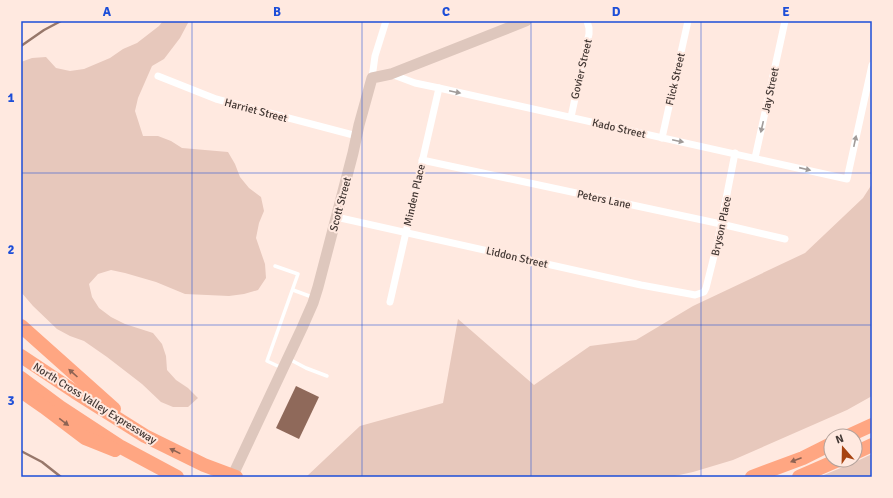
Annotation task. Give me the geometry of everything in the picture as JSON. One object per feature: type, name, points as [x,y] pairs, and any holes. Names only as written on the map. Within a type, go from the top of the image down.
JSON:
[{"type":"highway","points":[[21,326],[144,436]]},
{"type":"highway","name":"North Cross Valley Expressway","points":[[21,356],[144,436],[204,465],[236,477]]},
{"type":"highway","name":"North Cross Valley Expressway","points":[[21,378],[60,407],[121,446],[177,477]]},
{"type":"highway","points":[[21,391],[85,438],[152,464]]},
{"type":"highway","points":[[752,477],[803,458],[823,448]]},
{"type":"highway","points":[[799,477],[823,467]]},
{"type":"street","points":[[386,21],[375,56],[372,78],[391,74],[526,21]]},
{"type":"street","name":"Govier Street","points":[[571,117],[589,34],[590,28],[588,21]]},
{"type":"street","name":"Flick Street","points":[[662,138],[688,21]]},
{"type":"street","name":"Jay Street","points":[[754,158],[785,21]]},
{"type":"street","name":"Kado Street","points":[[391,74],[415,83],[847,179],[872,65]]},
{"type":"street","name":"Harriet Street","points":[[158,76],[216,99],[357,136]]},
{"type":"street","name":"Scott Street","points":[[232,477],[315,298],[372,78]]},
{"type":"street","name":"Minden Place","points":[[390,302],[438,88]]},
{"type":"street","name":"Bryson Place","points":[[699,294],[704,292],[706,288],[721,224],[735,153]]},
{"type":"street","name":"Peters Lane","points":[[422,160],[785,239]]},
{"type":"street","name":"Liddon Street","points":[[336,217],[641,284],[695,295],[699,294]]},
{"type":"lane","points":[[274,266],[298,274],[267,362],[306,368],[327,376]]},
{"type":"lane","points":[[293,290],[315,298]]},
{"type":"shaded area","points":[[163,21],[189,21],[180,38],[164,59],[152,66],[138,98],[135,111],[143,136],[158,136],[171,141],[182,148],[228,152],[240,177],[249,188],[261,197],[264,211],[259,223],[256,238],[265,264],[266,278],[258,290],[229,296],[185,294],[156,282],[111,270],[98,274],[89,284],[92,297],[99,308],[111,317],[125,324],[153,333],[162,344],[166,356],[167,370],[176,380],[188,388],[198,398],[188,407],[173,407],[161,402],[142,384],[107,357],[84,341],[57,329],[21,292],[21,62],[32,58],[46,57],[56,68],[70,71],[84,69],[110,58],[123,49],[137,43],[159,26]]},
{"type":"shaded area","points":[[872,184],[872,396],[847,410],[733,460],[670,477],[306,477],[360,426],[443,403],[458,319],[534,385],[590,346],[636,340],[693,306],[805,253],[863,198]]},
{"type":"shaded area","points":[[872,454],[872,477],[819,477],[841,468],[863,468],[863,458]]},
{"type":"building","points":[[296,386],[319,397],[299,439],[276,428]]},
{"type":"waterway","points":[[21,46],[44,30],[61,21]]},
{"type":"waterway","points":[[21,451],[42,462],[61,477]]}]
